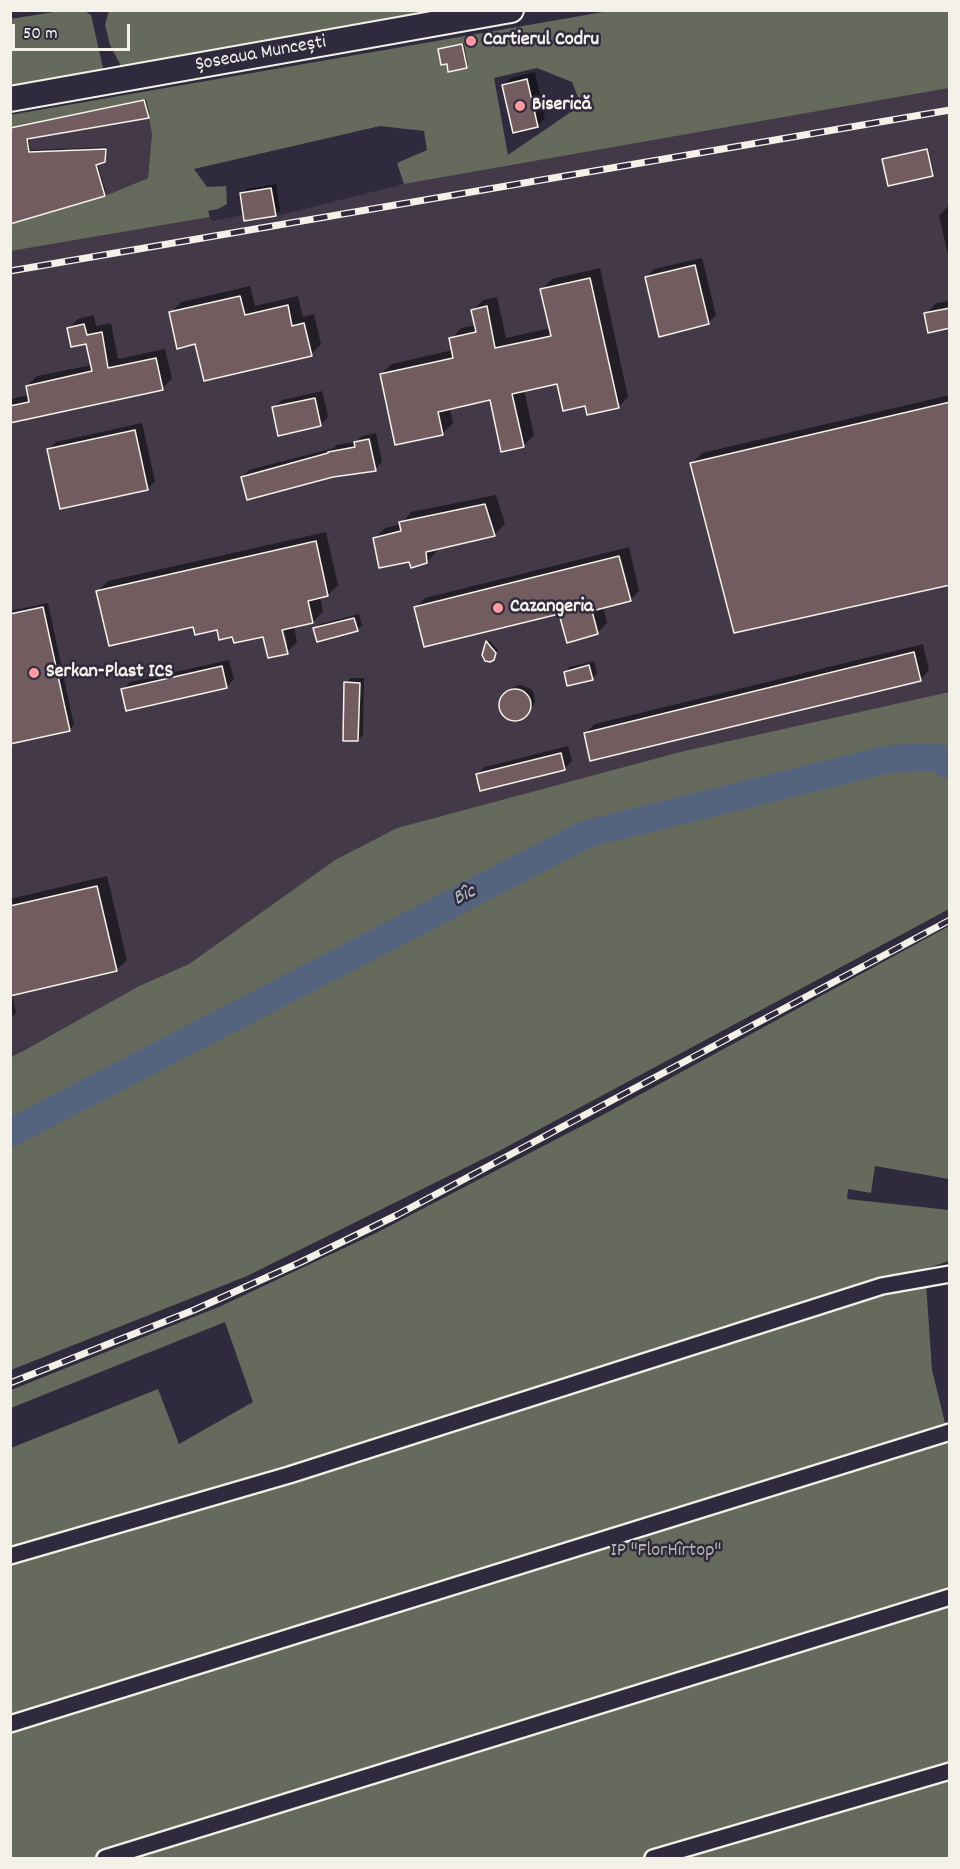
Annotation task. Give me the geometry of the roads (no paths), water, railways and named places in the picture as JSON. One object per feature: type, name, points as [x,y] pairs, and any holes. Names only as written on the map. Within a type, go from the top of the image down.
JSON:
[{"type":"main road","name":"Șoseaua Muncești","points":[[10,99],[511,10]]},
{"type":"street","points":[[10,1556],[289,1474],[882,1286],[950,1274]]},
{"type":"street","points":[[10,1724],[950,1432]]},
{"type":"street","points":[[105,1858],[950,1597]]},
{"type":"street","points":[[653,1858],[950,1771]]},
{"type":"waterway","name":"Bîc","points":[[10,1133],[586,834],[889,759],[936,757],[950,765]]},
{"type":"railway","points":[[10,271],[950,110]]},
{"type":"railway","points":[[10,1383],[194,1310],[301,1262],[397,1215],[950,920]]},
{"type":"place","name":"Cartierul Codru","points":[[471,41]]},
{"type":"place","name":"Biserică","points":[[520,106]]},
{"type":"place","name":"Cazangeria","points":[[498,608]]},
{"type":"place","name":"Serkan-Plast ICS","points":[[34,673]]},
{"type":"park label","name":"IP \"FlorHîrtop\"","points":[[666,1552]]}]
